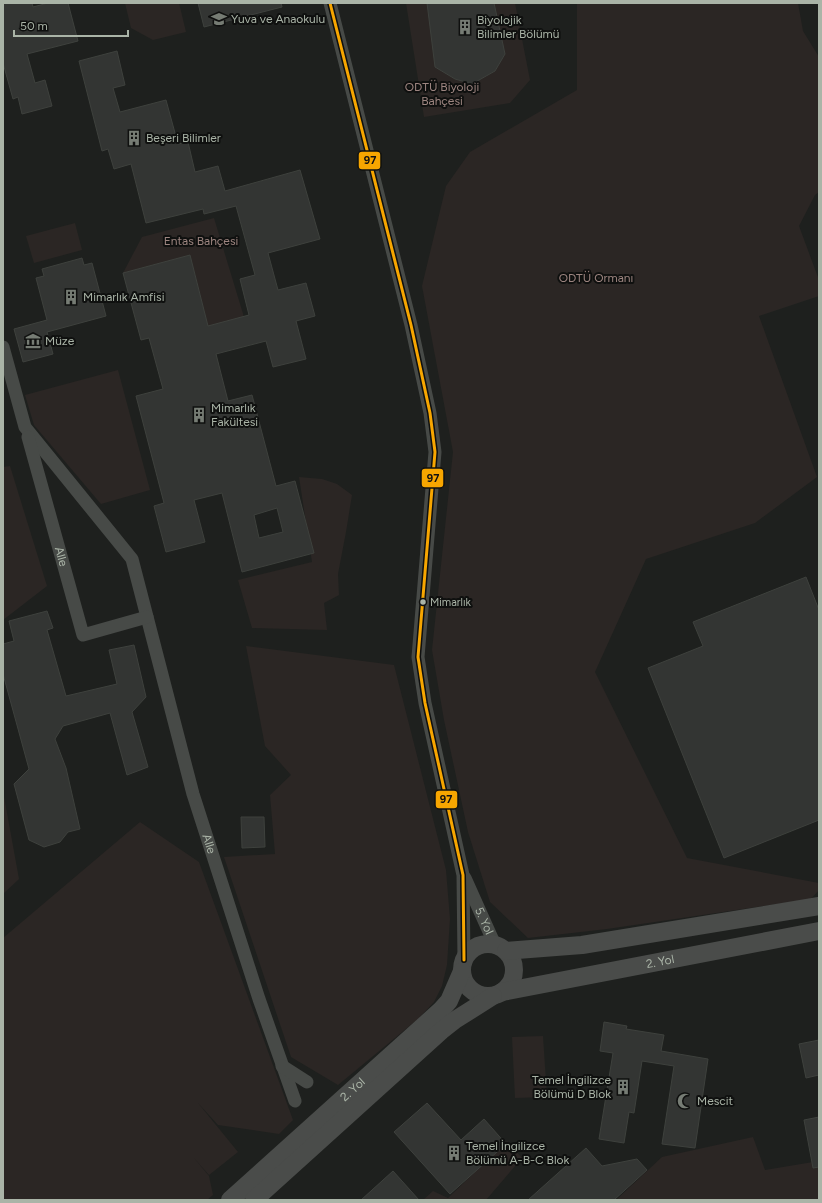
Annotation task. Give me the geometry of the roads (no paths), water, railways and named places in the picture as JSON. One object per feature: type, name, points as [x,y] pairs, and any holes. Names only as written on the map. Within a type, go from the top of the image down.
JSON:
[{"type":"street","name":"5. Yol","points":[[330,3],[411,325],[430,413],[435,452],[418,657],[425,703],[463,875],[463,965]]},
{"type":"street","name":"Alle","points":[[3,346],[83,635],[147,617]]},
{"type":"street","name":"Alle","points":[[26,431],[132,559],[193,794],[282,1066],[295,1095]]},
{"type":"street","name":"5. Yol","points":[[463,875],[501,948]]},
{"type":"street","name":"2. Yol","points":[[312,1136],[449,1001],[468,954],[480,945],[488,944],[501,948],[582,945],[819,906]]},
{"type":"street","name":"2. Yol","points":[[463,965],[463,978],[466,985],[472,991],[486,996],[819,931]]},
{"type":"street","name":"2. Yol","points":[[241,1198],[312,1136],[441,1031],[455,1020],[508,987],[514,973],[514,965],[511,958],[501,948]]},
{"type":"street","points":[[282,1066],[307,1082]]},
{"type":"place","name":"Yuva ve Anaokulu","points":[[219,19]]},
{"type":"place","name":"Biyolojik Bilimler Bölümü","points":[[465,27]]},
{"type":"place","name":"Beşeri Bilimler","points":[[134,138]]},
{"type":"place","name":"Mimarlık Amfisi","points":[[71,297]]},
{"type":"place","name":"Müze","points":[[33,341]]},
{"type":"place","name":"Mimarlık Fakültesi","points":[[199,415]]},
{"type":"place","name":"Mimarlık","points":[[423,602]]},
{"type":"place","name":"Temel İngilizce Bölümü D Blok","points":[[623,1087]]},
{"type":"place","name":"Mescit","points":[[685,1101]]},
{"type":"place","name":"Temel İngilizce Bölümü A-B-C Blok","points":[[454,1153]]},
{"type":"park label","name":"ODTÜ Biyoloji Bahçesi","points":[[442,94]]},
{"type":"park label","name":"Entas Bahçesi","points":[[201,241]]},
{"type":"park label","name":"ODTÜ Ormanı","points":[[596,278]]}]
